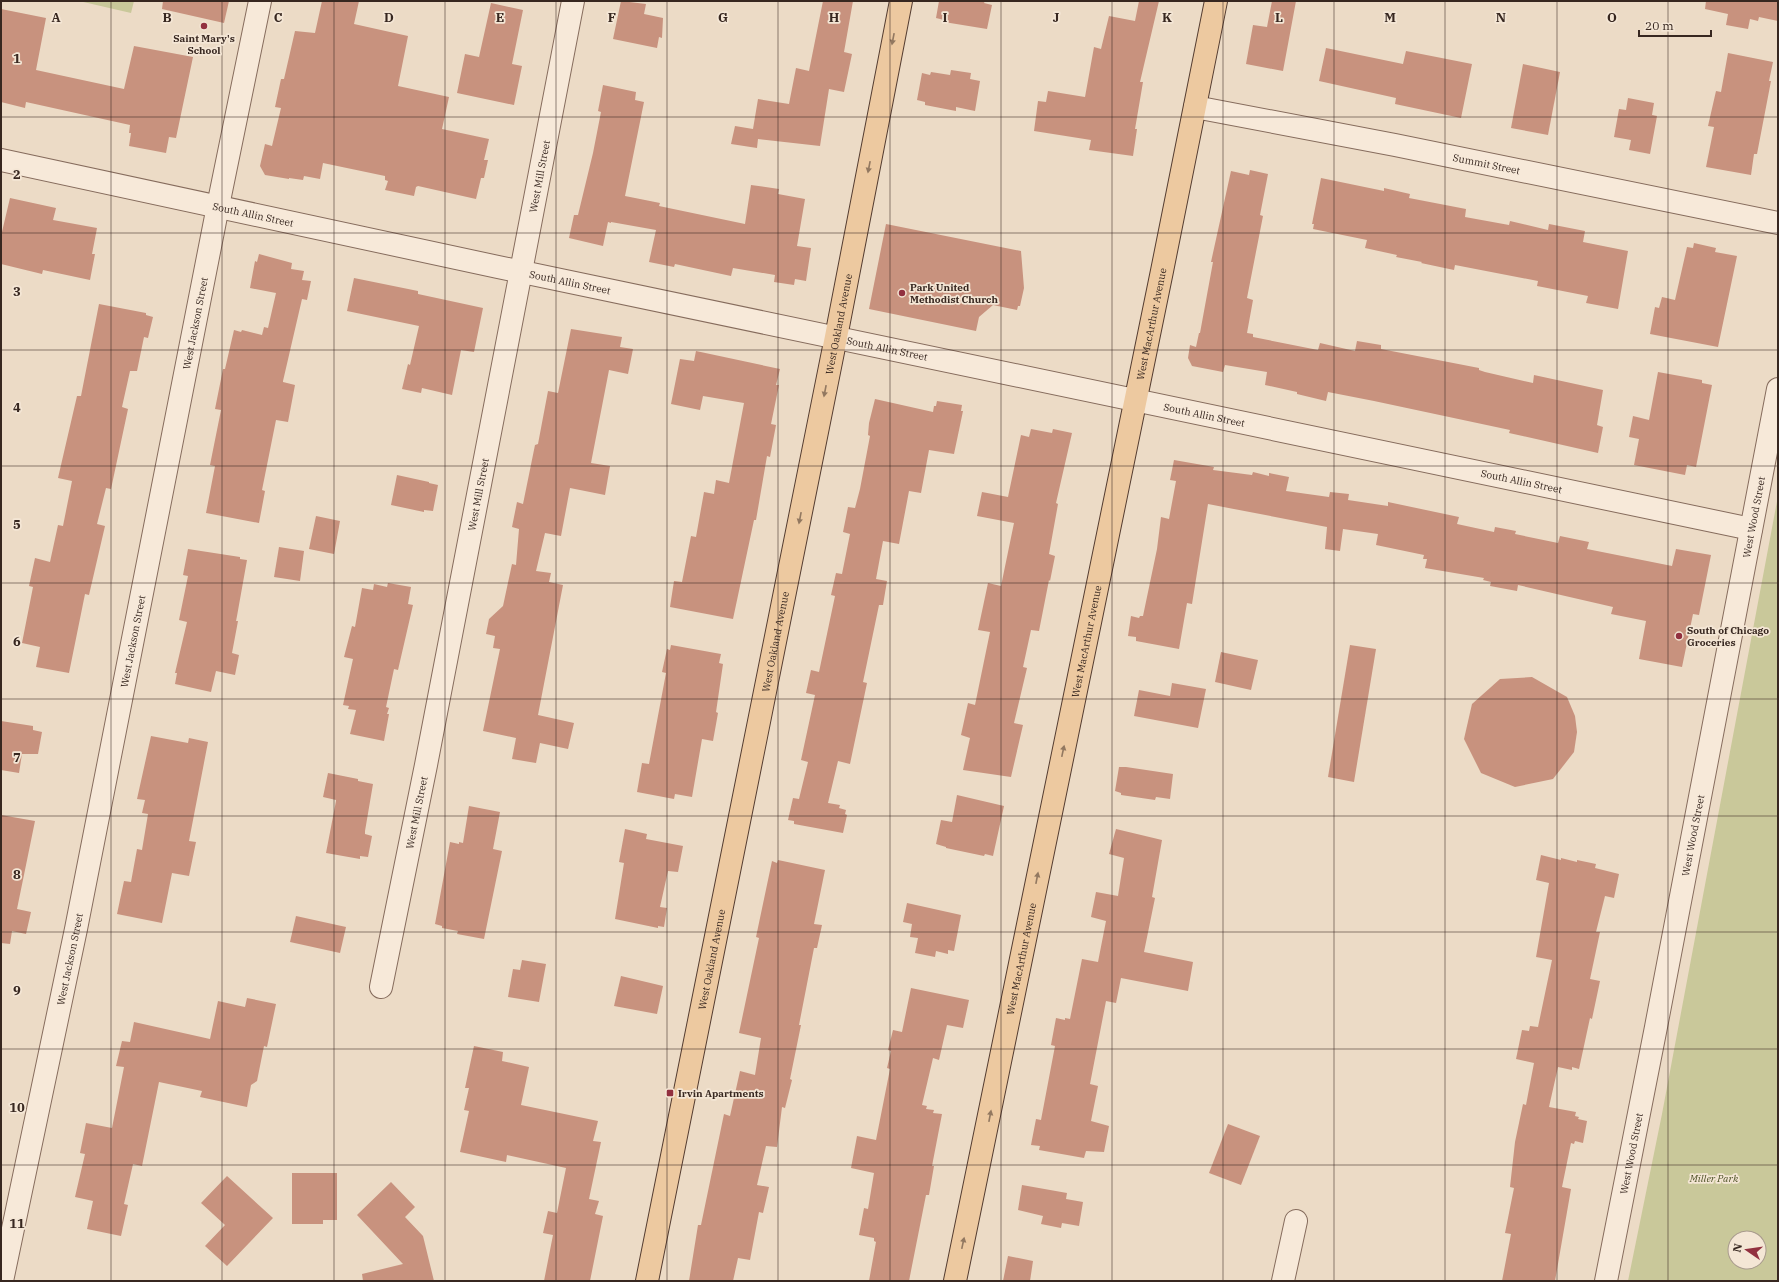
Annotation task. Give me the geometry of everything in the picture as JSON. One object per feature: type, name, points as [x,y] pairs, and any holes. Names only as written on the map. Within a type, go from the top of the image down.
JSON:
[{"type":"main road","name":"West Oakland Avenue","points":[[647,1281],[836,337],[901,1]]},
{"type":"main road","name":"West MacArthur Avenue","points":[[955,1281],[1216,1]]},
{"type":"street","name":"West Jackson Street","points":[[2,1281],[76,929],[218,206],[260,1]]},
{"type":"street","name":"West Mill Street","points":[[381,987],[522,271],[573,1]]},
{"type":"street","name":"Summit Street","points":[[1195,107],[1395,145],[1778,223]]},
{"type":"street","name":"South Allin Street","points":[[1,160],[1751,529]]},
{"type":"street","name":"West Wood Street","points":[[1606,1281],[1778,389]]},
{"type":"street","points":[[1284,1281],[1296,1221]]},
{"type":"green space","points":[[79,1],[134,1],[131,13]]},
{"type":"green space","name":"Miller Park","points":[[1778,496],[1778,1281],[1628,1281],[1662,1114]]},
{"type":"building","points":[[163,1],[229,1],[224,23],[162,9]]},
{"type":"building","points":[[322,1],[359,1],[354,24],[408,36],[398,86],[449,97],[442,129],[489,139],[484,160],[488,160],[484,178],[481,178],[476,199],[418,186],[416,187],[414,196],[385,190],[388,181],[385,180],[385,176],[323,163],[320,179],[304,176],[303,180],[289,179],[265,175],[260,166],[265,144],[272,146],[281,108],[275,107],[281,79],[284,79],[295,31],[315,33]]},
{"type":"building","points":[[621,1],[646,4],[644,14],[663,18],[662,38],[659,37],[657,48],[613,39]]},
{"type":"building","points":[[823,1],[853,1],[844,52],[852,54],[844,92],[829,89],[820,146],[758,139],[757,148],[731,144],[735,126],[753,129],[758,99],[789,104],[796,68],[809,71]]},
{"type":"building","points":[[939,1],[985,1],[984,3],[992,5],[987,29],[944,22],[944,20],[936,18]]},
{"type":"building","points":[[1139,1],[1159,1],[1140,82],[1143,82],[1135,129],[1137,129],[1133,156],[1089,150],[1091,140],[1034,131],[1038,101],[1046,102],[1048,91],[1085,97],[1094,47],[1101,49],[1109,16],[1135,21]]},
{"type":"building","points":[[1272,1],[1296,1],[1283,71],[1246,64],[1253,25],[1267,27]]},
{"type":"building","points":[[1706,1],[1778,1],[1778,21],[1759,17],[1758,21],[1750,19],[1748,29],[1726,25],[1728,14],[1705,9]]},
{"type":"building","points":[[491,3],[523,10],[512,64],[522,66],[514,105],[457,93],[465,54],[479,57]]},
{"type":"building","points":[[1,9],[46,18],[36,70],[124,89],[134,46],[193,57],[176,138],[169,137],[166,153],[129,146],[131,133],[129,133],[130,125],[26,102],[25,108],[1,102]]},
{"type":"building","points":[[1326,48],[1403,64],[1406,51],[1472,64],[1461,118],[1395,104],[1396,98],[1319,81]]},
{"type":"building","points":[[1728,53],[1773,62],[1769,81],[1771,81],[1757,154],[1754,154],[1751,175],[1706,167],[1714,127],[1708,126],[1716,91],[1721,92]]},
{"type":"building","points":[[1523,64],[1560,72],[1548,135],[1511,128]]},
{"type":"building","points":[[951,70],[971,73],[970,79],[980,81],[975,111],[956,107],[956,111],[925,105],[925,102],[917,100],[922,73],[930,75],[931,72],[950,75]]},
{"type":"building","points":[[603,85],[636,92],[635,100],[644,102],[625,196],[660,203],[659,206],[745,224],[751,185],[779,189],[778,194],[805,199],[797,246],[811,248],[806,281],[795,279],[794,285],[774,282],[775,275],[733,268],[731,276],[675,264],[674,267],[649,262],[656,230],[608,222],[603,246],[569,238],[574,215],[578,215],[593,153],[601,112],[598,111]]},
{"type":"building","points":[[1628,98],[1654,103],[1652,115],[1657,116],[1650,154],[1629,150],[1631,140],[1614,137],[1619,109],[1626,110]]},
{"type":"building","points":[[1250,170],[1268,174],[1260,215],[1263,216],[1247,298],[1253,300],[1247,333],[1253,334],[1253,337],[1318,350],[1320,343],[1355,351],[1357,341],[1381,345],[1381,349],[1479,368],[1479,370],[1485,372],[1533,383],[1534,375],[1603,390],[1597,425],[1603,427],[1598,453],[1509,433],[1510,430],[1374,401],[1328,392],[1326,401],[1297,394],[1297,392],[1265,385],[1267,372],[1225,365],[1223,372],[1192,366],[1188,358],[1190,345],[1196,347],[1200,333],[1213,262],[1211,262],[1231,171],[1249,175]]},
{"type":"building","points":[[1321,178],[1384,191],[1384,188],[1410,194],[1409,198],[1466,209],[1465,217],[1509,225],[1510,221],[1548,230],[1549,224],[1585,231],[1583,242],[1628,251],[1618,309],[1586,303],[1588,296],[1537,286],[1538,281],[1455,265],[1454,270],[1421,263],[1422,262],[1396,257],[1397,255],[1365,248],[1367,240],[1313,229],[1314,224],[1312,224]]},
{"type":"building","points":[[10,198],[56,208],[53,220],[97,228],[92,254],[95,254],[90,280],[43,270],[42,274],[1,264],[1,236]]},
{"type":"building","points":[[886,224],[1021,251],[1024,288],[1020,306],[1018,306],[1017,310],[993,305],[979,317],[976,331],[869,309]]},
{"type":"building","points":[[1694,243],[1716,248],[1715,252],[1737,256],[1718,347],[1650,334],[1655,307],[1659,308],[1662,297],[1675,300],[1687,247],[1693,248]]},
{"type":"building","points":[[259,254],[292,263],[291,269],[304,271],[302,280],[311,281],[307,300],[302,299],[283,381],[295,385],[288,422],[276,420],[262,490],[265,491],[259,523],[206,513],[215,466],[210,465],[221,410],[215,409],[223,369],[225,369],[234,330],[241,332],[242,330],[262,335],[264,327],[268,328],[276,293],[250,288],[255,261],[257,262]]},
{"type":"building","points":[[354,278],[418,291],[418,294],[483,308],[474,352],[461,350],[452,395],[422,388],[421,393],[402,389],[408,364],[410,365],[419,326],[347,311]]},
{"type":"building","points":[[99,304],[146,313],[146,315],[153,317],[148,338],[144,337],[137,371],[130,371],[122,407],[128,409],[111,489],[106,488],[97,524],[105,526],[89,595],[85,594],[69,673],[36,667],[40,647],[22,643],[33,587],[29,586],[35,558],[50,562],[58,525],[63,526],[72,481],[58,478],[77,396],[81,396]]},
{"type":"building","points":[[571,329],[622,337],[620,347],[633,349],[628,374],[609,370],[591,463],[610,466],[605,495],[570,488],[561,536],[545,533],[536,571],[551,573],[549,582],[563,585],[538,715],[574,723],[568,749],[540,743],[536,763],[512,759],[516,738],[483,731],[500,649],[493,648],[495,636],[486,634],[489,619],[503,606],[512,564],[516,565],[519,529],[512,527],[517,502],[523,504],[535,445],[538,444],[548,391],[558,393]]},
{"type":"building","points":[[696,351],[780,369],[776,385],[779,385],[771,424],[776,425],[770,457],[767,456],[756,520],[754,520],[733,619],[670,607],[674,581],[682,582],[691,536],[696,537],[704,492],[714,494],[716,480],[729,483],[744,403],[703,396],[700,410],[671,404],[680,359],[694,361]]},
{"type":"building","points":[[1658,372],[1702,380],[1702,383],[1712,385],[1696,467],[1687,465],[1685,475],[1634,465],[1639,439],[1629,437],[1633,416],[1649,420]]},
{"type":"building","points":[[875,399],[933,412],[937,401],[962,405],[961,411],[963,411],[954,454],[929,450],[921,493],[909,491],[899,544],[883,541],[876,579],[887,581],[883,605],[879,605],[863,682],[867,683],[850,764],[838,761],[828,803],[840,805],[839,808],[846,810],[845,814],[847,815],[843,833],[794,824],[794,821],[788,820],[793,798],[799,799],[808,762],[801,760],[815,695],[806,693],[811,670],[819,672],[835,596],[831,595],[836,573],[842,574],[850,534],[843,532],[848,507],[855,508],[860,489],[870,436],[868,435],[869,423]]},
{"type":"building","points":[[1031,429],[1052,433],[1053,429],[1072,433],[1056,503],[1058,504],[1049,554],[1055,556],[1050,581],[1049,580],[1039,631],[1031,630],[1023,667],[1027,668],[1014,723],[1023,725],[1011,777],[963,770],[970,738],[961,735],[968,703],[975,705],[990,632],[978,630],[988,583],[1001,586],[1014,523],[977,516],[982,492],[1008,497],[1021,435],[1029,437]]},
{"type":"building","points":[[1174,460],[1214,467],[1213,470],[1252,475],[1253,472],[1269,476],[1269,473],[1289,477],[1286,491],[1329,497],[1330,492],[1349,494],[1348,500],[1388,506],[1388,502],[1459,517],[1457,524],[1494,532],[1495,527],[1516,531],[1515,534],[1558,543],[1560,536],[1589,542],[1587,549],[1672,566],[1676,549],[1711,555],[1699,615],[1693,614],[1682,667],[1639,659],[1646,621],[1611,614],[1613,607],[1518,585],[1517,591],[1490,586],[1491,582],[1483,580],[1484,578],[1425,568],[1427,559],[1423,559],[1424,555],[1376,545],[1378,534],[1343,529],[1340,551],[1325,549],[1327,527],[1208,504],[1192,604],[1187,603],[1179,649],[1136,641],[1136,637],[1128,636],[1131,616],[1139,618],[1140,616],[1143,616],[1157,549],[1161,517],[1169,519],[1176,481],[1170,480]]},
{"type":"building","points":[[397,475],[438,485],[433,511],[424,510],[424,512],[391,505]]},
{"type":"building","points":[[316,516],[340,521],[334,554],[309,549]]},
{"type":"building","points":[[279,547],[304,551],[300,581],[274,577]]},
{"type":"building","points":[[188,549],[240,557],[240,559],[247,560],[232,653],[239,655],[235,675],[216,671],[211,692],[175,684],[177,673],[175,673],[187,622],[179,620],[188,576],[183,575]]},
{"type":"building","points":[[388,583],[411,587],[408,604],[413,605],[398,670],[394,669],[386,707],[389,708],[387,714],[389,714],[384,741],[350,734],[356,710],[348,709],[349,706],[343,705],[353,659],[344,657],[352,626],[355,627],[362,588],[373,590],[374,584],[387,587]]},
{"type":"building","points":[[671,645],[721,654],[719,663],[723,664],[716,712],[718,713],[713,741],[702,739],[692,797],[675,794],[674,799],[637,792],[642,763],[649,764],[666,673],[662,672],[667,649],[670,650]]},
{"type":"building","points":[[1350,645],[1376,649],[1354,782],[1328,777]]},
{"type":"building","points":[[1221,652],[1258,660],[1251,690],[1215,682]]},
{"type":"building","points":[[1532,677],[1567,697],[1575,716],[1577,732],[1574,752],[1553,779],[1515,787],[1481,773],[1464,739],[1472,704],[1500,679]]},
{"type":"building","points":[[1172,683],[1206,689],[1198,728],[1134,716],[1139,690],[1170,696]]},
{"type":"building","points":[[1,721],[33,726],[33,730],[42,732],[38,754],[22,754],[19,773],[1,770]]},
{"type":"building","points":[[151,736],[188,743],[189,738],[208,742],[189,841],[196,842],[189,876],[172,873],[162,923],[117,914],[124,881],[131,882],[137,849],[142,850],[148,814],[142,813],[145,800],[137,799]]},
{"type":"building","points":[[1119,767],[1173,774],[1170,799],[1156,797],[1155,800],[1121,795],[1121,793],[1115,791]]},
{"type":"building","points":[[328,773],[358,779],[358,781],[373,784],[365,831],[365,834],[372,836],[368,857],[360,856],[360,859],[326,853],[336,801],[323,797]]},
{"type":"building","points":[[957,795],[1004,806],[993,856],[985,854],[984,856],[946,848],[936,844],[941,820],[952,822]]},
{"type":"building","points":[[469,806],[500,812],[493,849],[502,851],[484,939],[457,934],[458,931],[442,928],[442,926],[435,924],[450,842],[459,844],[459,842],[463,843]]},
{"type":"building","points":[[1,815],[35,821],[17,909],[31,912],[26,934],[12,931],[10,944],[1,943]]},
{"type":"building","points":[[625,829],[647,834],[646,839],[683,846],[678,872],[668,871],[660,907],[667,908],[664,927],[658,926],[658,928],[615,919],[624,863],[619,862]]},
{"type":"building","points":[[1116,829],[1162,840],[1152,897],[1155,898],[1144,952],[1193,962],[1188,991],[1121,978],[1116,1003],[1106,1001],[1090,1084],[1098,1086],[1091,1121],[1109,1126],[1104,1152],[1086,1151],[1084,1158],[1039,1150],[1040,1146],[1031,1145],[1036,1119],[1041,1120],[1055,1046],[1051,1045],[1056,1018],[1065,1020],[1065,1018],[1070,1019],[1082,959],[1098,962],[1106,921],[1091,917],[1096,892],[1118,896],[1124,858],[1109,854]]},
{"type":"building","points":[[1541,855],[1561,860],[1561,858],[1577,862],[1577,860],[1596,864],[1595,868],[1619,874],[1614,898],[1605,896],[1596,932],[1600,932],[1590,979],[1600,981],[1579,1069],[1572,1067],[1572,1070],[1558,1067],[1549,1107],[1576,1112],[1575,1116],[1579,1117],[1578,1119],[1587,1121],[1583,1143],[1575,1141],[1574,1144],[1571,1143],[1562,1187],[1571,1189],[1555,1281],[1502,1281],[1511,1234],[1505,1233],[1514,1188],[1510,1187],[1515,1142],[1523,1104],[1526,1105],[1534,1063],[1516,1059],[1522,1030],[1529,1031],[1530,1026],[1538,1027],[1552,960],[1536,957],[1549,883],[1536,880]]},
{"type":"building","points":[[778,860],[825,870],[814,924],[822,925],[817,948],[814,948],[799,1025],[801,1025],[790,1079],[792,1080],[785,1108],[782,1107],[777,1147],[766,1146],[757,1185],[769,1187],[763,1213],[759,1212],[750,1260],[738,1258],[733,1281],[689,1281],[698,1225],[701,1225],[724,1114],[730,1116],[740,1071],[755,1075],[761,1038],[739,1033],[759,938],[756,937],[772,861],[777,863]]},
{"type":"building","points":[[907,903],[961,915],[954,951],[948,950],[948,954],[936,951],[935,957],[915,953],[918,938],[910,937],[912,924],[903,922]]},
{"type":"building","points":[[296,916],[346,927],[340,953],[290,942]]},
{"type":"building","points":[[522,960],[546,964],[539,1002],[508,997],[513,969],[520,970]]},
{"type":"building","points":[[621,976],[663,986],[657,1014],[614,1006]]},
{"type":"building","points":[[911,988],[969,1000],[963,1028],[947,1025],[939,1060],[933,1058],[922,1105],[927,1106],[926,1109],[934,1110],[933,1113],[942,1114],[932,1166],[934,1166],[929,1195],[926,1195],[909,1281],[869,1281],[876,1242],[874,1241],[874,1238],[859,1235],[864,1208],[868,1209],[874,1173],[851,1168],[857,1136],[876,1140],[890,1069],[887,1068],[891,1051],[888,1050],[893,1030],[902,1032]]},
{"type":"building","points":[[247,998],[276,1004],[267,1047],[264,1046],[257,1081],[251,1085],[247,1107],[200,1097],[202,1091],[159,1082],[142,1166],[133,1164],[124,1204],[128,1205],[121,1236],[87,1229],[93,1201],[75,1197],[85,1154],[80,1153],[86,1123],[112,1128],[124,1067],[116,1066],[122,1041],[130,1042],[134,1022],[210,1039],[218,1001],[245,1007]]},
{"type":"building","points":[[474,1046],[503,1052],[502,1061],[529,1067],[521,1105],[598,1121],[593,1141],[601,1142],[589,1199],[599,1201],[595,1214],[603,1216],[590,1281],[544,1281],[553,1235],[543,1233],[548,1211],[557,1213],[566,1168],[507,1155],[506,1162],[460,1152],[469,1111],[464,1110],[469,1088],[465,1088]]},
{"type":"building","points":[[1228,1124],[1260,1136],[1241,1185],[1209,1173]]},
{"type":"building","points":[[292,1173],[337,1173],[337,1220],[323,1220],[323,1224],[292,1224]]},
{"type":"building","points":[[227,1176],[273,1218],[227,1266],[205,1246],[225,1225],[201,1203]]},
{"type":"building","points":[[391,1182],[415,1207],[405,1217],[423,1236],[434,1281],[363,1281],[362,1274],[403,1264],[357,1215]]},
{"type":"building","points":[[1022,1185],[1067,1193],[1066,1199],[1083,1202],[1079,1226],[1062,1223],[1061,1228],[1041,1224],[1043,1216],[1018,1210]]},
{"type":"building","points":[[1008,1256],[1033,1261],[1030,1281],[1003,1281]]},
{"type":"place","name":"Saint Mary's School","points":[[204,26]]},
{"type":"place","name":"Park United Methodist Church","points":[[902,293]]},
{"type":"place","name":"South of Chicago Groceries","points":[[1679,636]]},
{"type":"place","name":"Irvin Apartments","points":[[670,1093]]}]
